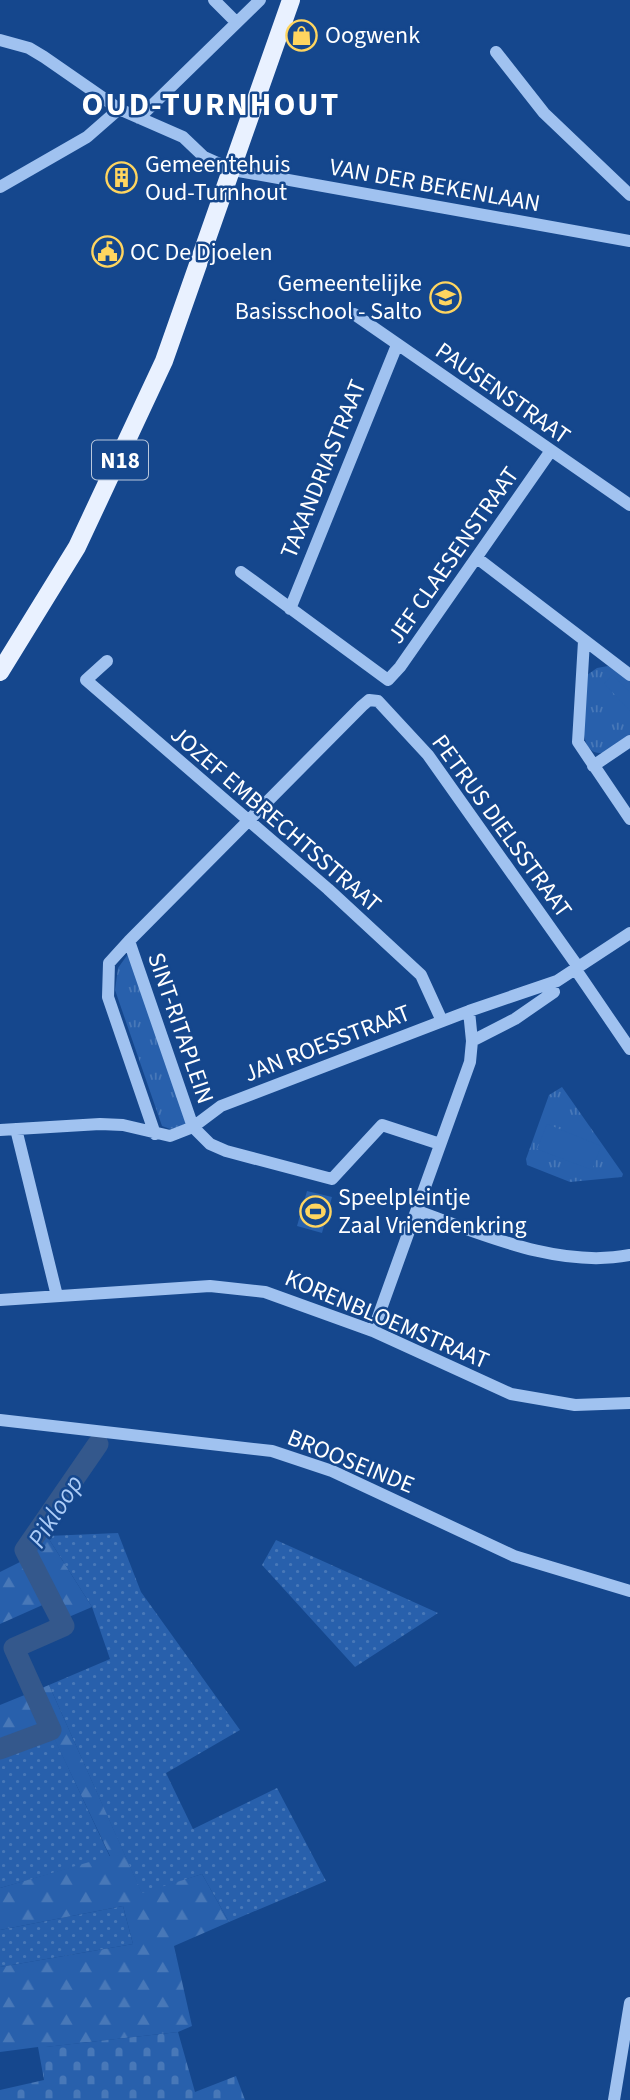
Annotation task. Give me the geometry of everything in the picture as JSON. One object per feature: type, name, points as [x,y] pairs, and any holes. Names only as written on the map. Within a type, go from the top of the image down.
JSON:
[{"type":"main road","name":"N18","points":[[0,672],[56,584],[106,492],[164,361],[233,170],[247,118],[286,1]]},
{"type":"street","points":[[214,0],[236,22]]},
{"type":"street","points":[[138,118],[260,0]]},
{"type":"street","name":"VAN DER BEKENLAAN","points":[[0,40],[29,48],[119,109],[183,137],[204,157],[233,170],[629,238]]},
{"type":"street","points":[[496,52],[544,113],[630,195]]},
{"type":"street","points":[[0,187],[87,136],[119,109]]},
{"type":"street","name":"PAUSENSTRAAT","points":[[354,314],[630,505]]},
{"type":"street","name":"TAXANDRIASTRAAT","points":[[290,609],[397,345]]},
{"type":"street","name":"JEF CLAESENSTRAAT","points":[[290,609],[388,680],[400,667],[550,452]]},
{"type":"street","points":[[477,558],[630,675]]},
{"type":"street","points":[[242,572],[290,609]]},
{"type":"street","points":[[584,641],[576,733],[581,750],[630,819]]},
{"type":"street","name":"JOZEF EMBRECHTSSTRAAT","points":[[107,662],[86,680],[328,889],[421,975],[442,1021]]},
{"type":"street","name":"PETRUS DIELSSTRAAT","points":[[247,821],[369,700],[378,701],[428,755],[576,964],[576,970],[630,1049]]},
{"type":"street","points":[[593,766],[630,741]]},
{"type":"street","points":[[129,942],[247,821]]},
{"type":"street","name":"JAN ROESSTRAAT","points":[[193,1127],[221,1106],[469,1010],[557,981],[630,933]]},
{"type":"street","name":"SINT-RITAPLEIN","points":[[155,1134],[108,997],[109,963],[129,942],[193,1127]]},
{"type":"street","points":[[472,1041],[515,1019],[554,992]]},
{"type":"street","points":[[373,1331],[470,1062],[472,1041],[469,1010]]},
{"type":"street","points":[[0,1130],[100,1124],[123,1125],[170,1136],[193,1127],[210,1144],[226,1151],[332,1179],[382,1125],[440,1144]]},
{"type":"street","points":[[16,1129],[57,1296]]},
{"type":"street","points":[[417,1211],[474,1231],[564,1256],[630,1255]]},
{"type":"street","name":"KORENBLOEMSTRAAT","points":[[0,1300],[210,1286],[237,1287],[265,1292],[373,1331],[511,1394],[575,1405],[630,1403]]},
{"type":"street","name":"BROOSEINDE","points":[[0,1420],[272,1451],[332,1471],[514,1556],[630,1591]]},
{"type":"street","points":[[614,2100],[630,2003]]},
{"type":"green space","points":[[608,666],[630,680],[630,737],[606,752],[595,752],[588,746],[584,736],[583,709],[587,675],[597,668]]},
{"type":"green space","points":[[613,675],[630,693],[630,711],[604,683]]},
{"type":"green space","points":[[128,954],[187,1126],[170,1129],[162,1126],[115,990],[118,968]]},
{"type":"green space","points":[[562,1087],[623,1174],[622,1177],[570,1182],[527,1165],[526,1159],[549,1095]]},
{"type":"green space","points":[[547,1124],[601,1146],[592,1170],[537,1149]]},
{"type":"green space","name":"Speelpleintje Zaal Vriendenkring","points":[[307,1191],[332,1197],[322,1233],[297,1226]]},
{"type":"green space","points":[[118,1533],[141,1592],[240,1730],[166,1773],[193,1829],[277,1788],[326,1881],[229,1922],[202,1874],[142,1894],[49,1685],[110,1659],[92,1607],[47,1536]]},
{"type":"green space","points":[[47,1536],[92,1607],[57,1622],[47,1603],[0,1624],[0,1572],[34,1555],[32,1543]]},
{"type":"green space","points":[[276,1540],[438,1613],[355,1667],[262,1565]]},
{"type":"green space","points":[[49,1685],[142,1893],[202,1874],[229,1922],[174,1946],[192,2026],[178,2032],[46,2047],[44,2080],[38,2047],[0,2052],[0,1967],[133,1944],[123,1906],[0,1930],[0,1888],[110,1856],[53,1736],[0,1757],[0,1705]]},
{"type":"green space","points":[[53,1735],[110,1857],[0,1888],[0,1757]]},
{"type":"green space","points":[[123,1906],[133,1944],[0,1967],[0,1930]]},
{"type":"green space","points":[[178,2032],[195,2092],[236,2076],[245,2100],[0,2100],[0,2090],[44,2080],[45,2047]]},
{"type":"waterway","name":"Pikloop","points":[[0,1749],[51,1730],[14,1648],[64,1626],[25,1550],[98,1444]]},
{"type":"place","name":"Oogwenk","points":[[302,35]]},
{"type":"place","name":"Gemeentehuis Oud-Turnhout","points":[[122,178]]},
{"type":"place","name":"OC De Djoelen","points":[[107,252]]},
{"type":"place","name":"Gemeentelijke Basisschool - Salto","points":[[445,297]]},
{"type":"place","name":"Speelpleintje Zaal Vriendenkring","points":[[315,1211]]},
{"type":"district","name":"OUD-TURNHOUT","points":[[211,104]]}]
